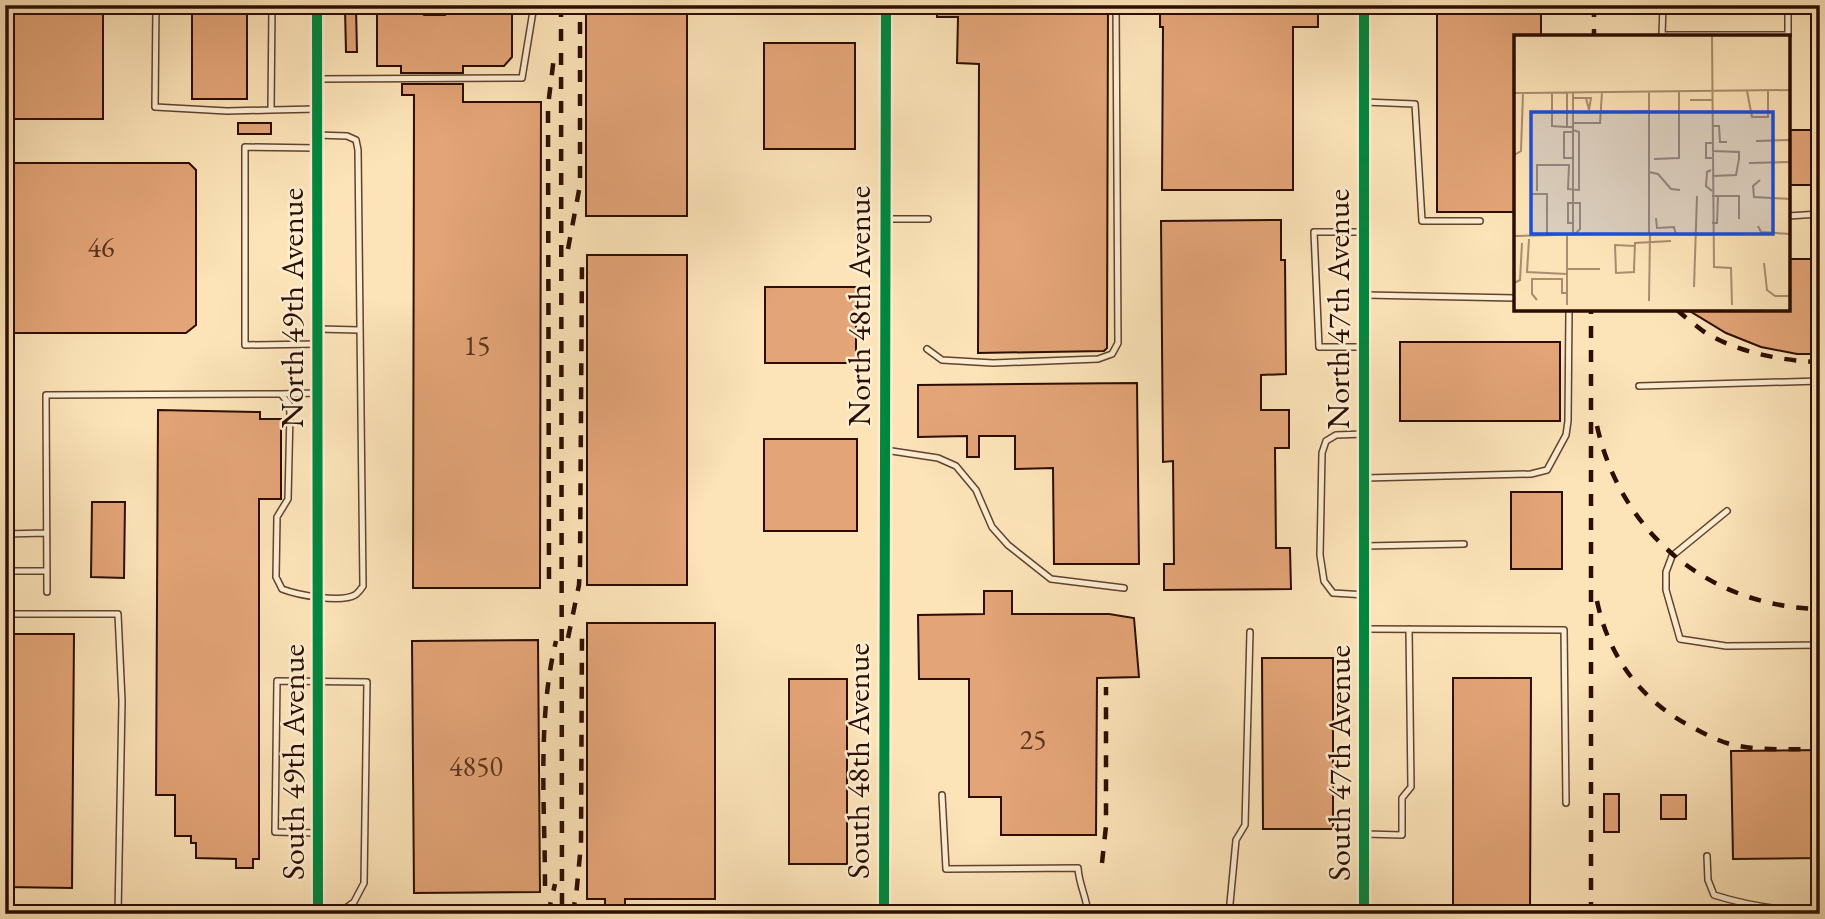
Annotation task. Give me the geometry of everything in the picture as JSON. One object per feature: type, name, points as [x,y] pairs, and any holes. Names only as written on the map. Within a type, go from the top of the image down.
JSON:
[{"type":"street","name":"North 49th Avenue","points":[[317,5],[319,611]]},
{"type":"street","name":"North 48th Avenue","points":[[884,607],[886,5]]},
{"type":"street","name":"North 47th Avenue","points":[[1364,5],[1366,612]]},
{"type":"street","name":"South 48th Avenue","points":[[884,607],[884,914]]},
{"type":"street","name":"South 49th Avenue","points":[[318,914],[319,611]]},
{"type":"street","name":"South 47th Avenue","points":[[1364,914],[1366,612]]},
{"type":"lane","points":[[156,5],[155,107],[227,111],[317,109]]},
{"type":"lane","points":[[271,5],[271,110]]},
{"type":"lane","points":[[317,79],[522,78],[534,5]]},
{"type":"lane","points":[[927,349],[942,360],[993,363],[1098,359],[1112,354],[1118,343],[1116,5]]},
{"type":"lane","points":[[1663,5],[1662,35],[1788,35],[1788,5]]},
{"type":"lane","points":[[1364,102],[1415,103],[1422,221],[1480,221]]},
{"type":"lane","points":[[281,394],[289,404],[290,413],[288,499],[277,517],[276,577],[282,589],[294,594],[346,597],[357,594],[363,586],[358,150],[356,140],[347,136],[317,135]]},
{"type":"lane","points":[[317,148],[245,147],[245,345],[318,344]]},
{"type":"lane","points":[[1790,216],[1820,214]]},
{"type":"lane","points":[[886,219],[928,219]]},
{"type":"lane","points":[[1364,232],[1314,232],[1319,347],[1365,348]]},
{"type":"lane","points":[[1365,295],[1514,298]]},
{"type":"lane","points":[[1366,478],[1531,474],[1547,470],[1566,435],[1568,421],[1569,312]]},
{"type":"lane","points":[[318,330],[359,330]]},
{"type":"lane","points":[[1639,386],[1820,381]]},
{"type":"lane","points":[[47,592],[46,395],[318,393]]},
{"type":"lane","points":[[1365,434],[1336,435],[1326,441],[1322,453],[1320,555],[1324,581],[1333,593],[1366,595]]},
{"type":"lane","points":[[885,450],[938,458],[956,466],[976,490],[992,527],[1008,544],[1051,579],[1124,588]]},
{"type":"lane","points":[[1727,510],[1672,556],[1666,572],[1666,590],[1679,639],[1726,646],[1820,645]]},
{"type":"lane","points":[[5,534],[46,533]]},
{"type":"lane","points":[[1366,546],[1464,544]]},
{"type":"lane","points":[[5,571],[47,571]]},
{"type":"lane","points":[[5,614],[118,614],[122,701],[118,914]]},
{"type":"lane","points":[[1366,629],[1564,630],[1566,803]]},
{"type":"lane","points":[[1365,834],[1402,835],[1402,798],[1411,787],[1409,629]]},
{"type":"lane","points":[[1229,914],[1236,840],[1245,825],[1250,632]]},
{"type":"lane","points":[[319,833],[275,832],[276,681],[367,682],[364,883],[354,902],[338,914]]},
{"type":"lane","points":[[942,795],[946,869],[1078,869],[1088,914]]},
{"type":"lane","points":[[1707,856],[1708,880],[1714,895],[1735,902],[1784,911],[1820,912]]},
{"type":"building","points":[[5,5],[103,5],[103,119],[5,119]]},
{"type":"building","points":[[192,5],[247,5],[247,99],[192,99]]},
{"type":"building","points":[[512,5],[512,57],[504,66],[463,66],[463,73],[401,73],[401,66],[377,66],[377,6],[414,6],[424,15],[445,15],[453,6]]},
{"type":"building","points":[[586,5],[687,5],[687,216],[586,216]]},
{"type":"building","points":[[937,5],[1108,5],[1107,348],[1104,351],[978,353],[979,64],[957,63],[958,17],[937,17]]},
{"type":"building","points":[[1160,5],[1318,5],[1318,27],[1293,27],[1293,190],[1162,190],[1163,27],[1160,27]]},
{"type":"building","points":[[1437,5],[1541,5],[1541,35],[1514,35],[1514,212],[1437,212]]},
{"type":"building","points":[[356,8],[357,52],[346,52],[345,9]]},
{"type":"building","points":[[764,43],[855,43],[855,149],[764,149]]},
{"type":"building","points":[[402,84],[463,84],[463,102],[541,102],[540,588],[413,588],[414,95],[402,95]]},
{"type":"building","points":[[238,123],[271,123],[271,134],[238,134]]},
{"type":"building","points":[[1790,130],[1820,130],[1820,185],[1790,185]]},
{"type":"building","points":[[5,163],[189,163],[196,170],[196,325],[186,333],[5,333]]},
{"type":"building","points":[[1281,220],[1281,260],[1285,260],[1286,374],[1261,375],[1261,410],[1289,410],[1289,448],[1275,448],[1276,548],[1290,548],[1291,589],[1164,590],[1164,564],[1174,564],[1173,461],[1163,462],[1161,221]]},
{"type":"building","points":[[587,255],[687,255],[687,585],[587,585]]},
{"type":"building","points":[[1790,259],[1820,259],[1820,354],[1797,354],[1761,347],[1726,333],[1691,312],[1790,312]]},
{"type":"building","points":[[765,287],[856,287],[856,363],[765,363]]},
{"type":"building","points":[[1400,342],[1560,342],[1560,421],[1400,421]]},
{"type":"building","points":[[1137,383],[1139,564],[1054,564],[1053,468],[1015,469],[1015,436],[979,436],[979,457],[967,457],[967,436],[918,437],[918,385]]},
{"type":"building","points":[[158,410],[260,412],[260,419],[281,419],[281,499],[259,499],[259,859],[253,859],[253,868],[236,868],[236,859],[196,858],[196,843],[191,843],[191,836],[175,836],[175,795],[156,795]]},
{"type":"building","points":[[764,439],[857,439],[857,531],[764,531]]},
{"type":"building","points":[[1511,492],[1562,492],[1562,569],[1511,569]]},
{"type":"building","points":[[92,502],[125,502],[124,578],[91,577]]},
{"type":"building","points":[[984,591],[1012,591],[1012,614],[1109,614],[1134,618],[1139,677],[1097,678],[1096,835],[1001,835],[1001,797],[969,797],[969,679],[919,679],[918,615],[984,614]]},
{"type":"building","points":[[587,623],[715,623],[715,899],[625,899],[625,908],[605,908],[605,899],[587,899]]},
{"type":"building","points":[[5,634],[74,634],[72,888],[5,887]]},
{"type":"building","points":[[538,640],[540,892],[414,893],[412,641]]},
{"type":"building","points":[[1262,658],[1333,658],[1333,829],[1263,829]]},
{"type":"building","points":[[1453,678],[1531,678],[1530,914],[1453,914]]},
{"type":"building","points":[[789,679],[847,679],[847,864],[789,864]]},
{"type":"building","points":[[1820,750],[1820,858],[1733,859],[1731,751]]},
{"type":"building","points":[[1604,794],[1619,794],[1619,832],[1604,832]]},
{"type":"building","points":[[1661,795],[1686,795],[1686,819],[1661,819]]},
{"type":"railway","points":[[561,5],[562,914]]},
{"type":"railway","points":[[568,249],[580,185],[580,5]]},
{"type":"railway","points":[[1594,5],[1594,35]]},
{"type":"railway","points":[[549,579],[548,106],[554,57]]},
{"type":"railway","points":[[568,638],[579,585],[580,565],[582,258]]},
{"type":"railway","points":[[1591,312],[1591,914]]},
{"type":"railway","points":[[1679,312],[1703,331],[1729,345],[1790,360],[1820,362]]},
{"type":"railway","points":[[1597,426],[1609,465],[1626,500],[1649,531],[1676,557],[1707,579],[1742,595],[1780,605],[1820,609]]},
{"type":"railway","points":[[1597,601],[1610,641],[1630,676],[1675,717],[1714,738],[1734,745],[1766,749],[1820,749]]},
{"type":"railway","points":[[572,914],[581,844],[582,630]]},
{"type":"railway","points":[[545,886],[544,732],[556,641]]},
{"type":"railway","points":[[1102,863],[1106,826],[1106,687]]},
{"type":"railway","points":[[548,914],[555,884]]},
{"type":"cycle path","points":[[317,5],[318,914]]},
{"type":"cycle path","points":[[884,914],[886,5]]},
{"type":"cycle path","points":[[1364,5],[1364,914]]}]
